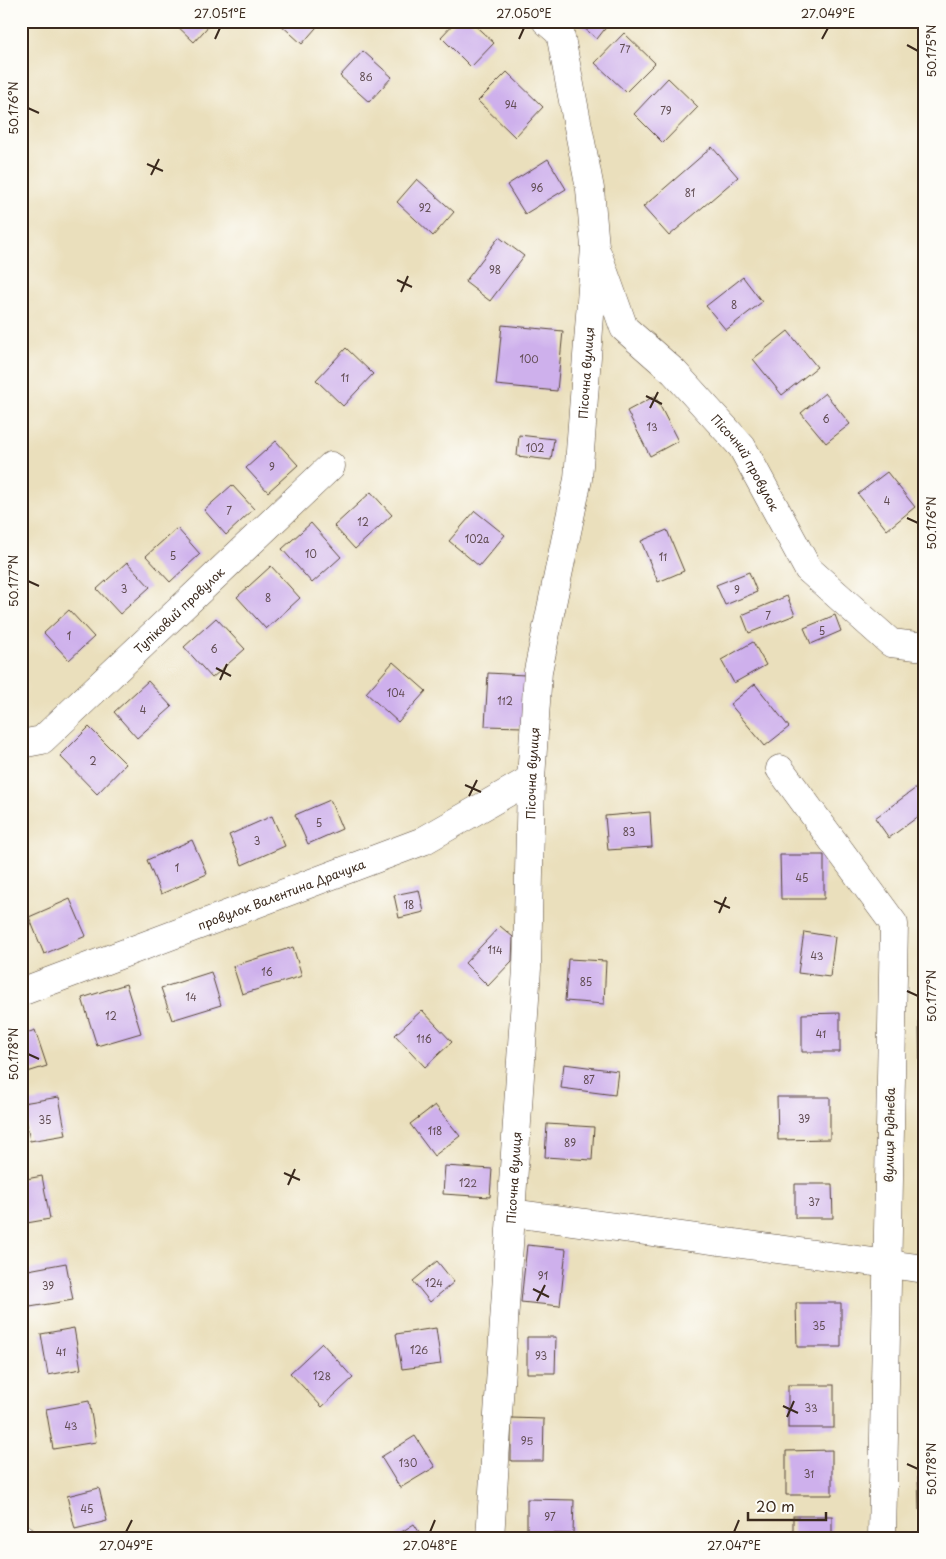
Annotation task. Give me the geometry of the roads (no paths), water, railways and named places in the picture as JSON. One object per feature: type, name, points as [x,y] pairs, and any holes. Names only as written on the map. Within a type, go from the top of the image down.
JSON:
[{"type":"street","name":"Пісочна вулиця","points":[[490,1538],[527,968],[531,779],[538,671],[578,479],[595,247],[590,189],[560,34],[546,21]]},
{"type":"street","name":"Пісочний провулок","points":[[595,247],[624,328],[674,372],[742,447],[808,569],[891,643],[925,647]]},
{"type":"street","name":"Тупіковий провулок","points":[[21,744],[42,740],[331,466]]},
{"type":"street","name":"вулиця Руднєва","points":[[780,769],[894,924],[882,1538]]},
{"type":"street","name":"провулок Валентина Драчука","points":[[21,992],[423,841],[531,779]]},
{"type":"street","points":[[512,1213],[925,1269]]}]
